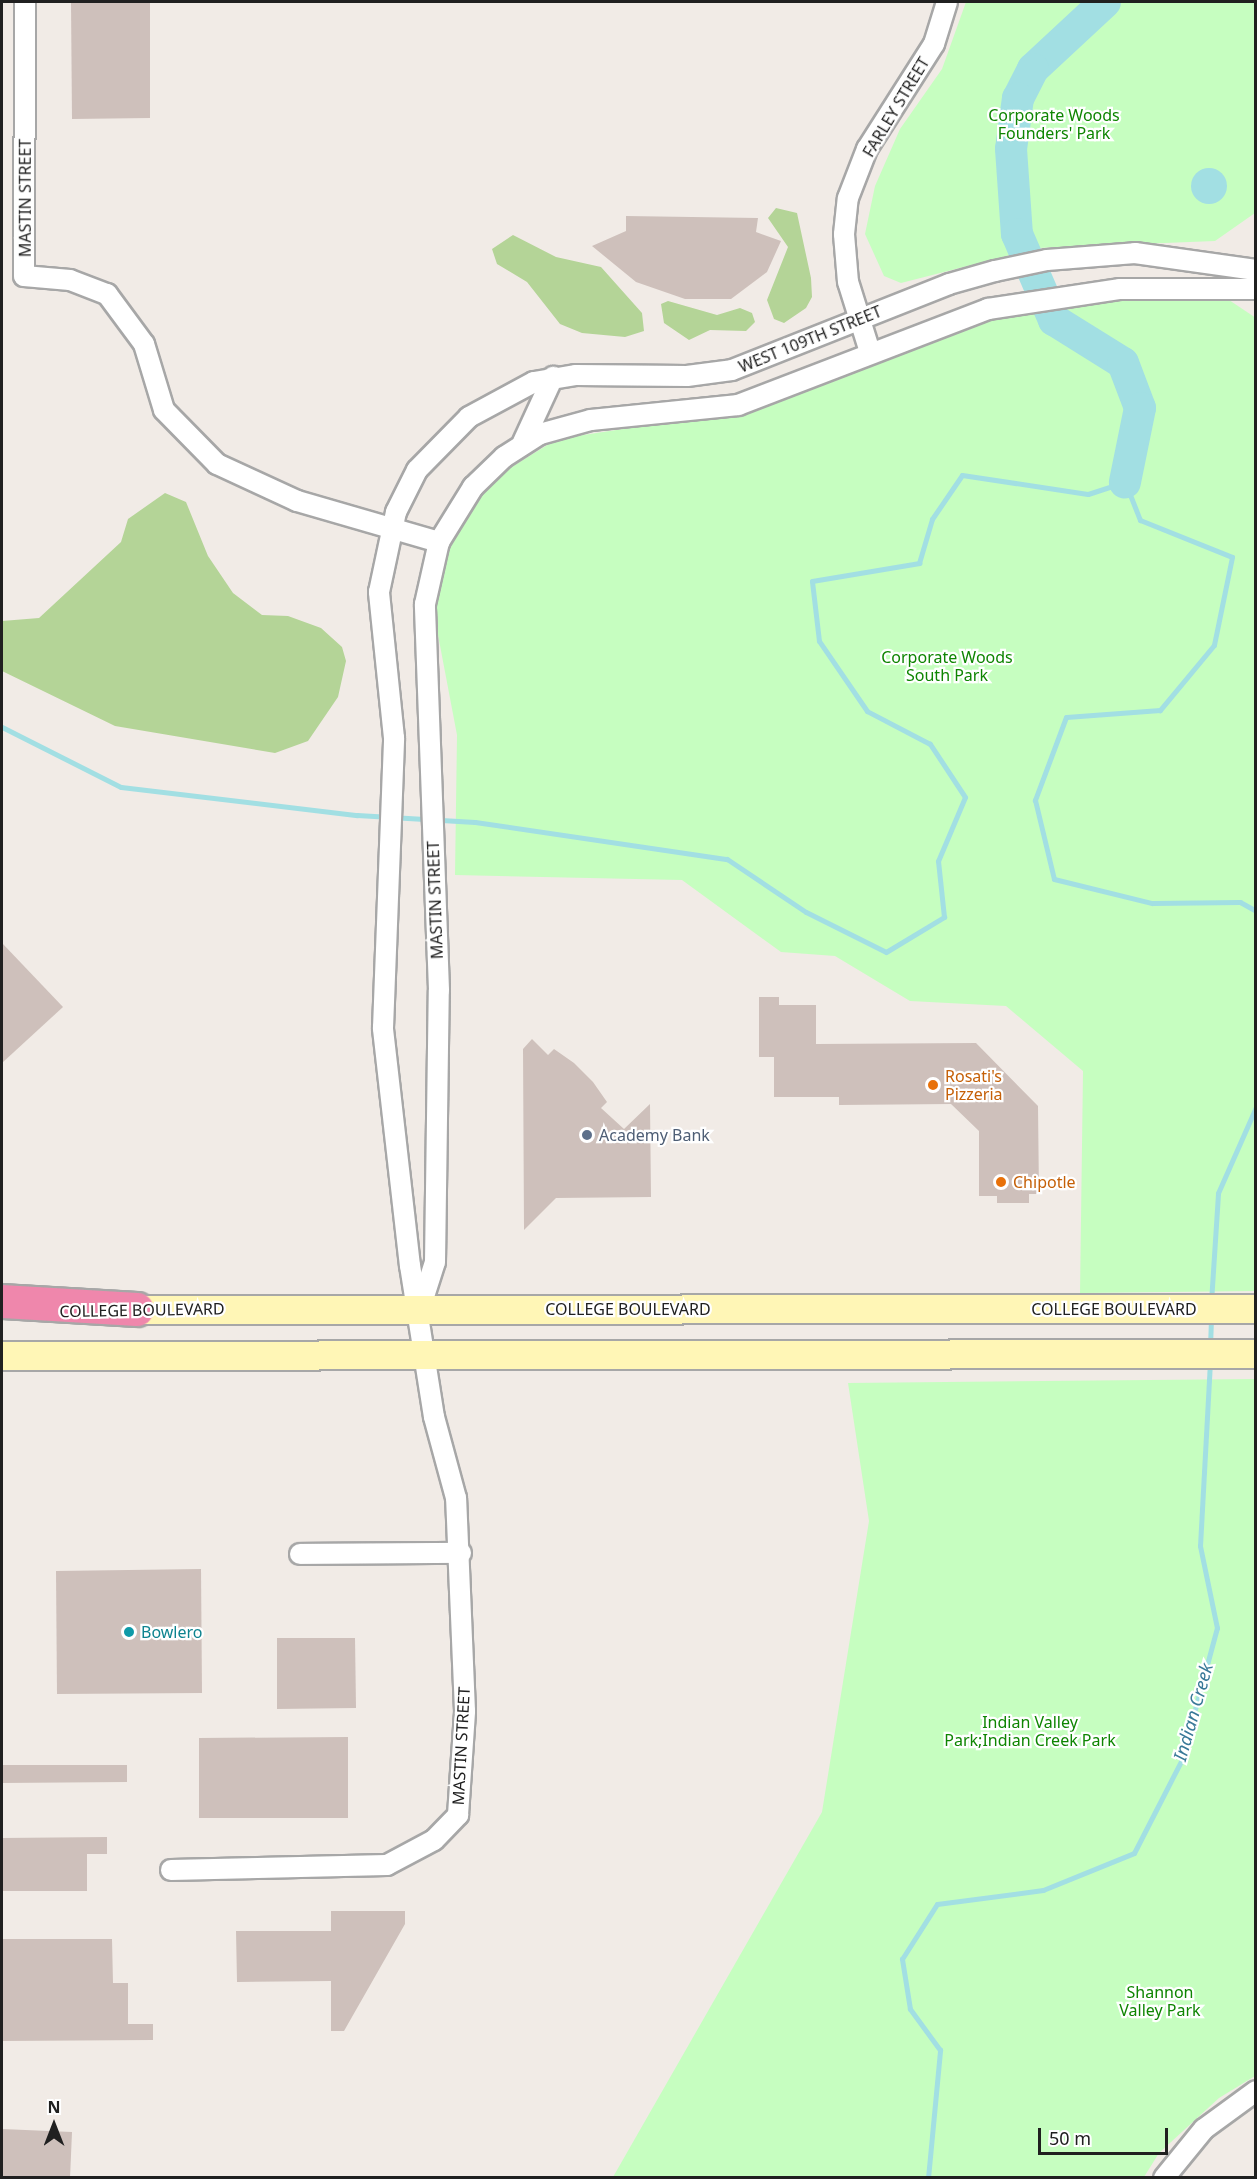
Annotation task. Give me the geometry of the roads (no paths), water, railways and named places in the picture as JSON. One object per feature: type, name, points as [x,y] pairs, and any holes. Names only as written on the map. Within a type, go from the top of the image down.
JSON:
[{"type":"highway","points":[[2,1301],[137,1309]]},
{"type":"main road","name":"COLLEGE BOULEVARD","points":[[2,1313],[137,1309],[1256,1309]]},
{"type":"main road","points":[[2,1356],[427,1359],[1256,1354]]},
{"type":"street","name":"MASTIN STREET","points":[[25,2],[24,276],[70,280],[107,294],[144,344],[164,410],[217,464],[297,501],[439,542],[425,604],[425,695],[433,744],[432,870],[438,990],[435,1262],[420,1309]]},
{"type":"street","name":"FARLEY STREET","points":[[870,352],[844,250],[848,198],[867,148],[934,44],[947,2]]},
{"type":"street","name":"WEST 109TH STREET","points":[[391,528],[417,470],[450,433],[511,391],[553,378],[687,376],[732,370],[926,292],[1047,260],[1112,254],[1168,255],[1256,270]]},
{"type":"street","points":[[521,445],[591,420],[738,405],[933,326],[1039,297],[1120,289],[1256,289]]},
{"type":"street","points":[[439,542],[473,487],[521,445],[541,412],[553,378]]},
{"type":"street","name":"MASTIN STREET","points":[[171,1870],[387,1864],[434,1840],[458,1815],[465,1711],[461,1553],[456,1498],[434,1417],[420,1309],[410,1266],[384,1028],[392,785],[392,709],[379,592],[391,528]]},
{"type":"street","points":[[300,1554],[461,1553]]},
{"type":"street","points":[[1166,2177],[1204,2129],[1256,2091]]},
{"type":"water","points":[[1209,168],[1221,174],[1227,186],[1221,198],[1209,204],[1197,198],[1191,186],[1197,174]]},
{"type":"waterway","name":"Indian Creek","points":[[1105,2],[1033,69],[1018,98],[1011,149],[1017,234],[1054,320],[1123,363],[1140,408],[1125,482]]},
{"type":"waterway","points":[[2,727],[121,787],[357,815],[475,822],[727,859],[806,912],[886,952],[944,917],[938,861],[965,797],[930,744],[867,711],[819,641],[812,581],[919,563],[932,519],[962,475],[1088,494],[1125,482],[1140,520],[1232,557],[1214,645],[1160,710],[1066,717],[1035,800],[1054,879],[1152,903],[1240,902],[1256,911]]},
{"type":"waterway","name":"Indian Creek","points":[[1211,1302],[1218,1193],[1256,1107]]},
{"type":"waterway","name":"Indian Creek","points":[[1210,1347],[1211,1317]]},
{"type":"waterway","name":"Indian Creek","points":[[928,2178],[940,2050],[910,2009],[902,1959],[937,1904],[1043,1890],[1134,1853],[1181,1761],[1217,1628],[1200,1546],[1210,1362]]},
{"type":"place","name":"Rosati's Pizzeria","points":[[933,1085]]},
{"type":"place","name":"Academy Bank","points":[[587,1135]]},
{"type":"place","name":"Chipotle","points":[[1001,1182]]},
{"type":"place","name":"Bowlero","points":[[129,1632]]},
{"type":"park label","name":"Corporate Woods Founders' Park","points":[[1054,124]]},
{"type":"park label","name":"Corporate Woods South Park","points":[[947,666]]},
{"type":"park label","name":"Indian Valley Park;Indian Creek Park","points":[[1030,1731]]},
{"type":"park label","name":"Shannon Valley Park","points":[[1160,2001]]}]
